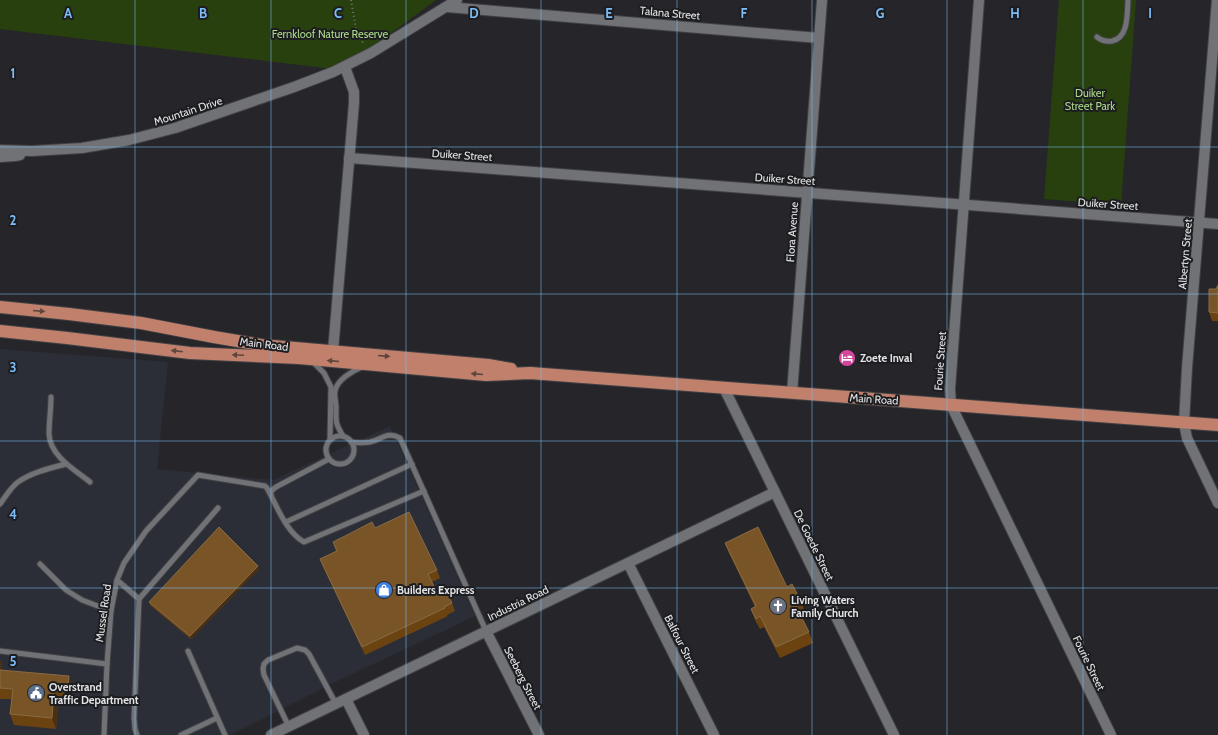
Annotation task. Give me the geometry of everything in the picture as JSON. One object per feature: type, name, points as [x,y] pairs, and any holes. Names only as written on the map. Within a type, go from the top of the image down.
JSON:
[{"type":"main road","name":"Main Road","points":[[0,307],[125,320],[248,343],[333,352],[488,365],[530,373],[1218,425]]},
{"type":"main road","name":"Main Road","points":[[0,331],[190,353],[309,359],[486,375],[530,373]]},
{"type":"street","name":"Mountain Drive","points":[[0,150],[32,151],[82,148],[152,135],[202,119],[320,78],[371,53],[457,0]]},
{"type":"street","name":"Flora Avenue","points":[[792,393],[822,0]]},
{"type":"street","name":"Fourie Street","points":[[979,0],[950,389],[951,405],[1110,735]]},
{"type":"street","name":"Albertyn Street","points":[[1217,0],[1187,368],[1184,423],[1186,438],[1218,504]]},
{"type":"street","name":"Talana Street","points":[[447,7],[819,38]]},
{"type":"street","points":[[333,352],[354,92],[345,66]]},
{"type":"street","name":"Mountain Drive","points":[[0,157],[15,156],[32,151]]},
{"type":"street","name":"Duiker Street","points":[[349,158],[1218,224]]},
{"type":"street","name":"De Goede Street","points":[[724,388],[894,735]]},
{"type":"street","name":"Industria Road","points":[[271,735],[775,492]]},
{"type":"street","name":"Balfour Street","points":[[628,563],[714,735]]},
{"type":"street","name":"Seeberg Street","points":[[486,631],[539,735]]},
{"type":"street","points":[[346,699],[364,735]]},
{"type":"lane","points":[[1097,37],[1103,41],[1110,42],[1117,40],[1123,34],[1128,0]]},
{"type":"lane","points":[[309,359],[324,373],[331,384],[331,429],[330,440],[326,449],[329,458],[337,464],[342,464],[350,460],[354,451],[354,446],[343,436],[336,425],[335,390],[340,382],[356,370],[375,365]]},
{"type":"lane","points":[[52,397],[49,435],[54,450],[66,464],[90,482]]},
{"type":"lane","points":[[351,442],[371,442],[394,434],[400,438],[486,631]]},
{"type":"lane","points":[[330,440],[343,436]]},
{"type":"lane","points":[[329,458],[276,487],[270,494],[297,539],[304,542],[424,491]]},
{"type":"lane","points":[[0,504],[10,489],[19,481],[37,472],[66,464]]},
{"type":"lane","points":[[286,522],[412,464]]},
{"type":"lane","name":"Mussel Road","points":[[104,735],[106,664],[111,611],[117,580],[124,563],[146,531],[198,475],[265,486],[270,494]]},
{"type":"lane","points":[[137,735],[134,718],[139,599],[218,508]]},
{"type":"lane","points":[[40,564],[66,590],[82,600],[111,611]]},
{"type":"lane","points":[[117,580],[139,599]]},
{"type":"lane","points":[[289,727],[264,675],[264,664],[268,660],[297,648],[305,650],[309,654],[336,704]]},
{"type":"lane","points":[[0,651],[106,664]]},
{"type":"lane","points":[[188,651],[225,735]]},
{"type":"lane","points":[[181,735],[217,718]]},
{"type":"path","points":[[351,0],[357,35],[371,53]]},
{"type":"shaded area","points":[[0,349],[168,362],[157,469],[273,480],[390,426],[475,616],[329,685],[231,735],[0,735]]},
{"type":"green space","name":"Fernkloof Nature Reserve","points":[[0,0],[436,0],[341,70],[0,29]]},
{"type":"green space","name":"Duiker Street Park","points":[[1059,0],[1136,0],[1121,205],[1044,199]]},
{"type":"building","points":[[1218,285],[1218,313],[1209,312],[1209,289],[1216,289]]},
{"type":"building","name":"Builders Express","points":[[409,512],[437,570],[428,574],[437,593],[445,589],[452,603],[444,607],[445,608],[362,647],[320,559],[337,551],[333,542],[372,522],[375,528]]},
{"type":"building","points":[[219,527],[258,566],[190,636],[149,602]]},
{"type":"building","name":"Living Waters Family Church","points":[[758,527],[787,587],[792,584],[802,603],[796,606],[809,632],[776,647],[760,616],[756,619],[751,609],[756,606],[725,543]]},
{"type":"building","name":"Overstrand Traffic Department","points":[[0,670],[69,676],[67,692],[54,691],[52,718],[10,714],[13,689],[0,688]]},
{"type":"place","name":"Zoete Inval","points":[[847,358]]},
{"type":"place","name":"Builders Express","points":[[384,590]]},
{"type":"place","name":"Living Waters Family Church","points":[[778,606]]},
{"type":"place","name":"Overstrand Traffic Department","points":[[36,693]]}]
